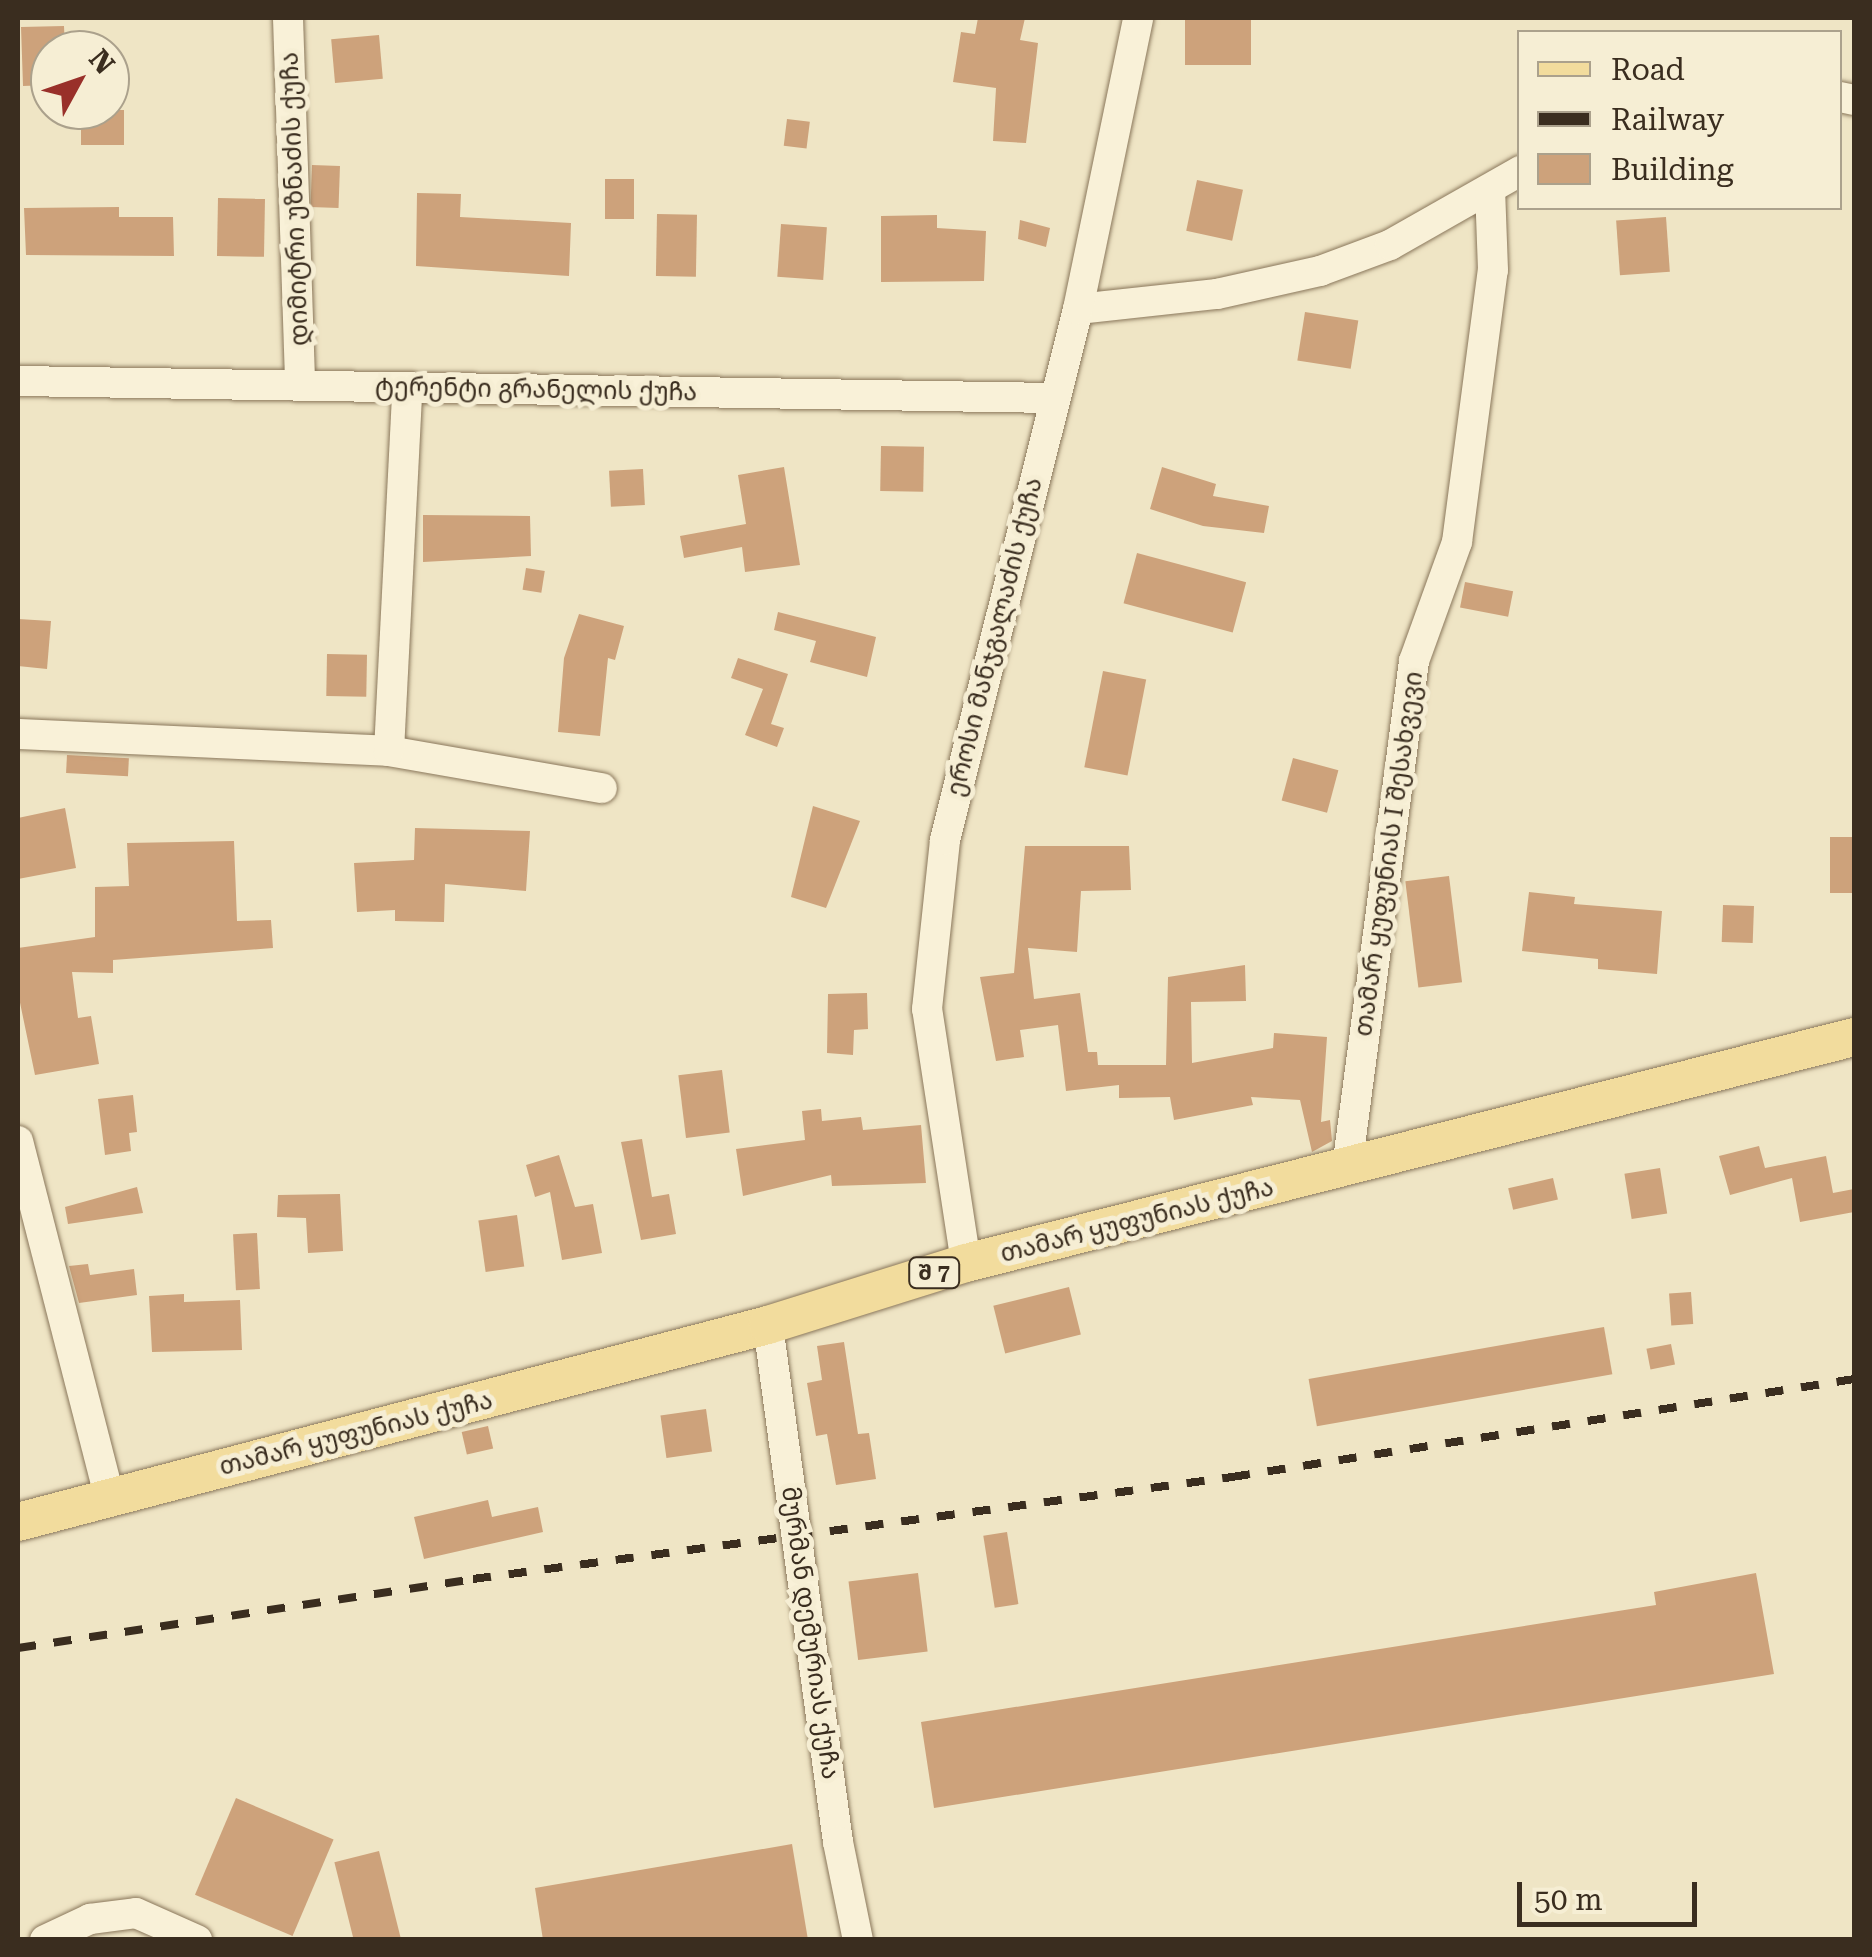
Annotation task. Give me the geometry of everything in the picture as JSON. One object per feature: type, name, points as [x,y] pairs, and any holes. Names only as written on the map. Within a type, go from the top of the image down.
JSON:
[{"type":"main road","name":"თამარ ყუფუნიას ქუჩა","points":[[18,1522],[768,1325],[966,1264],[1854,1037]]},
{"type":"street","name":"დიმიტრი უზნაძის ქუჩა","points":[[288,18],[300,381]]},
{"type":"street","name":"ეროსი მანჯგალაძის ქუჩა","points":[[966,1264],[927,1008],[945,840],[1078,310],[1138,18]]},
{"type":"street","points":[[1078,310],[1217,294],[1320,271],[1390,245],[1517,173]]},
{"type":"street","name":"თამარ ყუფუნიას I შესახვევი","points":[[1347,1168],[1414,661],[1457,542],[1493,270],[1490,188]]},
{"type":"street","name":"ტერენტი გრანელის ქუჩა","points":[[18,382],[300,381],[407,390],[1055,398]]},
{"type":"street","points":[[389,751],[407,390]]},
{"type":"street","points":[[18,734],[389,751],[602,788]]},
{"type":"street","points":[[18,1141],[109,1496]]},
{"type":"street","name":"მურმან დემურიას ქუჩა","points":[[768,1325],[838,1842],[858,1940]]},
{"type":"street","points":[[45,1940],[90,1919],[136,1914],[197,1940]]},
{"type":"building","points":[[978,18],[1025,18],[1020,40],[1038,43],[1026,143],[993,141],[996,88],[953,82],[961,32],[975,34]]},
{"type":"building","points":[[1185,18],[1251,18],[1251,65],[1185,65]]},
{"type":"building","points":[[64,26],[64,30],[30,30],[30,86],[23,86],[21,27]]},
{"type":"building","points":[[379,35],[383,79],[335,83],[331,39]]},
{"type":"building","points":[[787,119],[810,122],[807,149],[784,146]]},
{"type":"building","points":[[81,130],[124,130],[124,145],[81,145]]},
{"type":"building","points":[[312,165],[340,166],[339,208],[311,207]]},
{"type":"building","points":[[605,179],[634,179],[634,219],[605,219]]},
{"type":"building","points":[[1197,180],[1243,190],[1232,241],[1186,231]]},
{"type":"building","points":[[417,193],[461,194],[460,217],[571,223],[569,276],[416,266]]},
{"type":"building","points":[[218,198],[265,199],[264,257],[217,256]]},
{"type":"building","points":[[119,207],[119,217],[173,217],[174,256],[26,255],[24,208]]},
{"type":"building","points":[[657,214],[697,215],[696,277],[656,276]]},
{"type":"building","points":[[937,215],[937,228],[986,231],[984,281],[881,282],[881,216]]},
{"type":"building","points":[[1666,217],[1670,272],[1620,275],[1616,220]]},
{"type":"building","points":[[1020,220],[1050,228],[1046,247],[1018,239]]},
{"type":"building","points":[[781,224],[827,227],[823,280],[777,277]]},
{"type":"building","points":[[1305,312],[1358,320],[1351,369],[1297,360]]},
{"type":"building","points":[[881,446],[924,447],[923,492],[880,491]]},
{"type":"building","points":[[784,467],[800,565],[745,572],[742,547],[684,558],[680,536],[746,524],[738,475]]},
{"type":"building","points":[[1162,467],[1216,484],[1213,496],[1269,506],[1264,533],[1203,526],[1150,509]]},
{"type":"building","points":[[643,469],[645,505],[611,507],[609,471]]},
{"type":"building","points":[[423,515],[530,516],[531,556],[423,562]]},
{"type":"building","points":[[1137,553],[1246,582],[1233,632],[1124,603]]},
{"type":"building","points":[[526,568],[545,571],[541,593],[523,590]]},
{"type":"building","points":[[1465,582],[1513,591],[1508,617],[1460,608]]},
{"type":"building","points":[[778,612],[876,637],[867,677],[810,662],[816,641],[774,630]]},
{"type":"building","points":[[579,614],[624,626],[615,660],[608,658],[600,736],[558,732],[564,658]]},
{"type":"building","points":[[18,619],[51,621],[47,669],[18,666]]},
{"type":"building","points":[[327,654],[367,655],[366,697],[326,696]]},
{"type":"building","points":[[738,658],[788,674],[771,724],[784,728],[777,747],[745,735],[763,689],[731,678]]},
{"type":"building","points":[[1103,671],[1146,679],[1127,776],[1084,767]]},
{"type":"building","points":[[67,755],[129,758],[128,776],[66,773]]},
{"type":"building","points":[[1293,758],[1338,770],[1327,813],[1282,801]]},
{"type":"building","points":[[813,806],[860,821],[826,908],[791,897]]},
{"type":"building","points":[[65,808],[76,868],[18,879],[18,818]]},
{"type":"building","points":[[415,828],[530,831],[526,891],[445,884],[444,922],[395,921],[395,910],[357,912],[354,863],[414,860]]},
{"type":"building","points":[[1830,837],[1854,837],[1854,893],[1830,893]]},
{"type":"building","points":[[234,841],[237,921],[271,920],[273,948],[113,960],[113,973],[72,972],[78,1018],[91,1016],[99,1064],[35,1075],[18,993],[18,948],[95,937],[95,887],[129,886],[127,843]]},
{"type":"building","points":[[1025,846],[1129,846],[1131,890],[1081,891],[1077,952],[1028,948],[1034,999],[1080,993],[1088,1052],[1097,1052],[1098,1065],[1166,1065],[1168,977],[1245,965],[1246,1001],[1191,1002],[1192,1063],[1273,1048],[1274,1033],[1327,1037],[1321,1122],[1330,1120],[1332,1141],[1312,1152],[1300,1100],[1251,1097],[1253,1105],[1174,1120],[1170,1097],[1119,1098],[1119,1085],[1066,1091],[1058,1025],[1020,1030],[1024,1057],[996,1061],[980,977],[1014,973]]},
{"type":"building","points":[[1449,876],[1462,982],[1418,988],[1405,881]]},
{"type":"building","points":[[1529,892],[1575,897],[1574,904],[1662,911],[1657,974],[1598,969],[1598,959],[1522,951]]},
{"type":"building","points":[[1723,905],[1754,906],[1753,943],[1722,942]]},
{"type":"building","points":[[867,993],[868,1029],[854,1030],[853,1055],[827,1053],[828,994]]},
{"type":"building","points":[[722,1070],[730,1133],[686,1138],[678,1075]]},
{"type":"building","points":[[133,1095],[137,1132],[129,1133],[131,1151],[105,1155],[98,1099]]},
{"type":"building","points":[[821,1109],[822,1121],[861,1117],[863,1130],[921,1125],[926,1183],[832,1186],[831,1175],[743,1196],[736,1149],[805,1140],[802,1111]]},
{"type":"building","points":[[642,1139],[652,1197],[669,1194],[676,1234],[641,1240],[621,1142]]},
{"type":"building","points":[[1759,1146],[1765,1168],[1826,1156],[1833,1193],[1854,1189],[1854,1212],[1800,1222],[1792,1178],[1730,1195],[1719,1156]]},
{"type":"building","points":[[559,1155],[575,1207],[593,1204],[602,1253],[562,1260],[550,1192],[535,1197],[526,1165]]},
{"type":"building","points":[[1660,1168],[1667,1213],[1632,1219],[1624,1174]]},
{"type":"building","points":[[1553,1178],[1558,1199],[1513,1210],[1508,1188]]},
{"type":"building","points":[[137,1187],[143,1213],[68,1224],[65,1207]]},
{"type":"building","points":[[340,1194],[343,1251],[308,1253],[306,1218],[277,1217],[278,1195]]},
{"type":"building","points":[[517,1215],[524,1266],[486,1272],[478,1220]]},
{"type":"building","points":[[257,1233],[260,1289],[236,1290],[233,1234]]},
{"type":"building","points":[[88,1264],[90,1275],[134,1269],[137,1295],[79,1303],[69,1266]]},
{"type":"building","points":[[1069,1287],[1081,1335],[1005,1353],[993,1306]]},
{"type":"building","points":[[1691,1292],[1693,1324],[1671,1325],[1669,1294]]},
{"type":"building","points":[[184,1294],[184,1302],[240,1300],[242,1350],[152,1352],[149,1296]]},
{"type":"building","points":[[1604,1327],[1612,1374],[1317,1426],[1309,1379]]},
{"type":"building","points":[[844,1342],[858,1434],[869,1433],[876,1479],[836,1485],[827,1434],[816,1436],[807,1383],[822,1380],[817,1346]]},
{"type":"building","points":[[1671,1344],[1675,1365],[1650,1369],[1646,1349]]},
{"type":"building","points":[[706,1409],[712,1452],[666,1458],[660,1415]]},
{"type":"building","points":[[488,1426],[493,1448],[467,1454],[462,1432]]},
{"type":"building","points":[[488,1500],[492,1517],[538,1507],[543,1532],[424,1559],[414,1517]]},
{"type":"building","points":[[1007,1532],[1018,1604],[995,1608],[983,1536]]},
{"type":"building","points":[[918,1573],[928,1651],[858,1660],[849,1582]]},
{"type":"building","points":[[1756,1573],[1774,1674],[934,1808],[921,1722],[1656,1605],[1654,1592]]},
{"type":"building","points":[[236,1798],[334,1839],[293,1936],[195,1895]]},
{"type":"building","points":[[792,1844],[808,1940],[543,1940],[535,1888]]},
{"type":"building","points":[[379,1851],[401,1940],[354,1940],[334,1862]]},
{"type":"railway","points":[[18,1648],[473,1579],[1232,1477],[1854,1379]]}]
